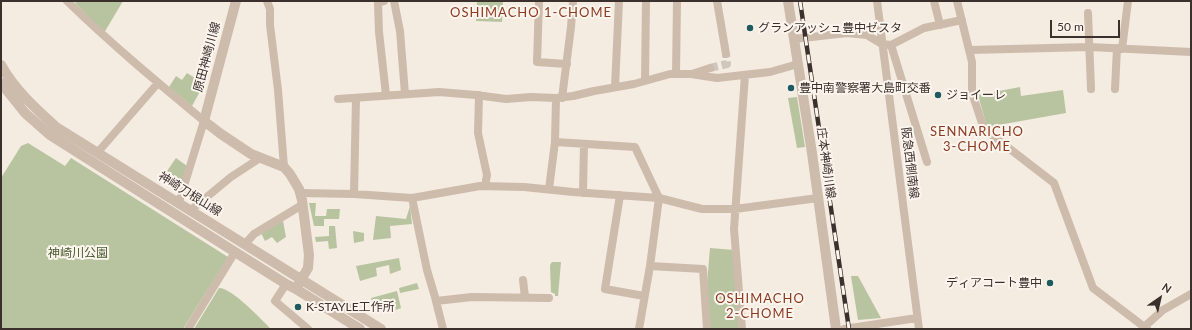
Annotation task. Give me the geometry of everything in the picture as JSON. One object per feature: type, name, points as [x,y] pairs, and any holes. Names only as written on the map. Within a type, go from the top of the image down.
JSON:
[{"type":"street","points":[[67,1],[158,83],[204,120],[251,154],[284,167],[290,174],[300,193],[309,255],[308,268],[296,288]]},
{"type":"street","name":"原田神崎川線","points":[[204,120],[236,1]]},
{"type":"street","points":[[266,1],[270,9],[270,25],[278,90],[284,167]]},
{"type":"street","points":[[384,1],[378,3],[379,32],[386,96]]},
{"type":"street","points":[[394,1],[400,32],[405,94]]},
{"type":"street","points":[[539,1],[537,62],[567,64]]},
{"type":"street","points":[[549,189],[559,98],[567,64],[573,1]]},
{"type":"street","points":[[615,87],[619,1]]},
{"type":"street","points":[[645,81],[646,1]]},
{"type":"street","points":[[676,74],[677,1]]},
{"type":"street","points":[[717,1],[726,54]]},
{"type":"street","name":"庄本神崎川線","points":[[788,1],[836,329]]},
{"type":"street","name":"阪急西側南線","points":[[876,1],[919,329]]},
{"type":"street","points":[[934,1],[940,25]]},
{"type":"street","points":[[958,1],[970,50],[972,67],[972,93],[984,129],[1054,183],[1093,288],[1145,328],[1163,310],[1191,294]]},
{"type":"street","points":[[1115,89],[1128,1]]},
{"type":"street","points":[[1088,13],[1091,89]]},
{"type":"street","points":[[794,39],[847,33],[866,35],[882,44],[891,45],[924,28],[962,20]]},
{"type":"street","points":[[891,45],[928,162]]},
{"type":"street","points":[[970,50],[1090,47],[1191,52]]},
{"type":"street","points":[[338,99],[439,92],[506,99],[531,97],[559,98],[645,81],[670,74],[691,74],[717,78],[770,72],[798,64]]},
{"type":"street","name":"神崎刀根山線","points":[[1,65],[8,77],[31,105],[56,127],[179,202],[381,329]]},
{"type":"street","points":[[691,74],[710,68]]},
{"type":"street","points":[[742,329],[734,229],[745,75]]},
{"type":"street","name":"神崎刀根山線","points":[[1,83],[25,113],[50,135],[360,329]]},
{"type":"street","points":[[98,152],[158,83]]},
{"type":"street","points":[[479,95],[478,133],[487,175],[485,186]]},
{"type":"street","points":[[354,194],[356,98]]},
{"type":"street","points":[[179,202],[204,120]]},
{"type":"street","points":[[555,142],[635,147],[659,198],[650,266],[639,329]]},
{"type":"street","points":[[583,192],[584,144]]},
{"type":"street","points":[[191,210],[231,177],[260,158]]},
{"type":"street","points":[[300,193],[354,194],[412,198],[480,186],[524,186],[659,198],[702,209],[735,209],[818,198]]},
{"type":"street","points":[[620,195],[605,289],[644,296]]},
{"type":"street","points":[[412,198],[427,270],[443,329]]},
{"type":"street","points":[[245,244],[254,234],[302,205]]},
{"type":"street","points":[[188,329],[235,252]]},
{"type":"street","points":[[650,266],[703,269],[707,329]]},
{"type":"street","points":[[523,280],[525,297]]},
{"type":"street","points":[[286,284],[275,301],[308,329]]},
{"type":"street","points":[[436,301],[472,297],[550,298]]},
{"type":"street","points":[[844,329],[917,318]]},
{"type":"green space","points":[[78,1],[123,1],[104,33],[75,3]]},
{"type":"green space","points":[[477,1],[503,1],[502,22],[476,21]]},
{"type":"green space","points":[[187,73],[201,82],[200,84],[203,86],[192,106],[169,87],[176,76],[182,80]]},
{"type":"green space","points":[[1020,87],[1021,96],[1063,90],[1066,113],[987,127],[978,95]]},
{"type":"green space","points":[[797,97],[805,147],[797,148],[788,98]]},
{"type":"green space","name":"神崎川公園","points":[[28,143],[65,166],[71,158],[228,257],[183,329],[1,329],[1,178],[21,146]]},
{"type":"green space","points":[[176,158],[187,166],[182,182],[167,171]]},
{"type":"green space","points":[[309,203],[316,203],[315,216],[326,216],[327,209],[340,209],[339,219],[324,219],[324,226],[314,226]]},
{"type":"green space","points":[[410,206],[412,224],[390,226],[391,238],[373,240],[376,216],[406,219]]},
{"type":"green space","points":[[283,221],[286,237],[277,243],[272,237],[265,241],[261,233]]},
{"type":"green space","points":[[329,226],[335,226],[337,248],[329,249],[328,241],[316,242],[315,237],[329,236]]},
{"type":"green space","points":[[353,231],[364,233],[364,241],[354,243]]},
{"type":"green space","points":[[710,248],[734,250],[740,329],[709,329],[707,284]]},
{"type":"green space","points":[[399,258],[401,270],[390,274],[389,265],[376,268],[377,276],[360,281],[356,266]]},
{"type":"green space","points":[[552,262],[561,262],[558,296],[555,296],[555,294],[551,292],[550,265]]},
{"type":"green space","points":[[851,276],[858,276],[881,318],[858,320]]},
{"type":"green space","points":[[417,283],[419,289],[400,293],[399,288]]},
{"type":"green space","points":[[219,288],[225,289],[239,298],[271,329],[194,329]]},
{"type":"green space","points":[[397,291],[401,308],[396,310],[395,307],[386,309],[384,302],[373,305],[371,298]]},
{"type":"tunnel","points":[[710,68],[727,64],[726,54]]},
{"type":"railway","points":[[800,1],[849,329]]},
{"type":"place","name":"グランアッシュ豊中ゼスタ","points":[[750,28]]},
{"type":"place","name":"豊中南警察署大島町交番","points":[[791,88]]},
{"type":"place","name":"ジョイーレ","points":[[938,95]]},
{"type":"place","name":"ディアコート豊中","points":[[1050,283]]},
{"type":"place","name":"K-STAYLE工作所","points":[[298,307]]},
{"type":"district","name":"OSHIMACHO 1-CHOME","points":[[531,13]]},
{"type":"district","name":"SENNARICHO 3-CHOME","points":[[977,140]]},
{"type":"district","name":"OSHIMACHO 2-CHOME","points":[[760,306]]}]
